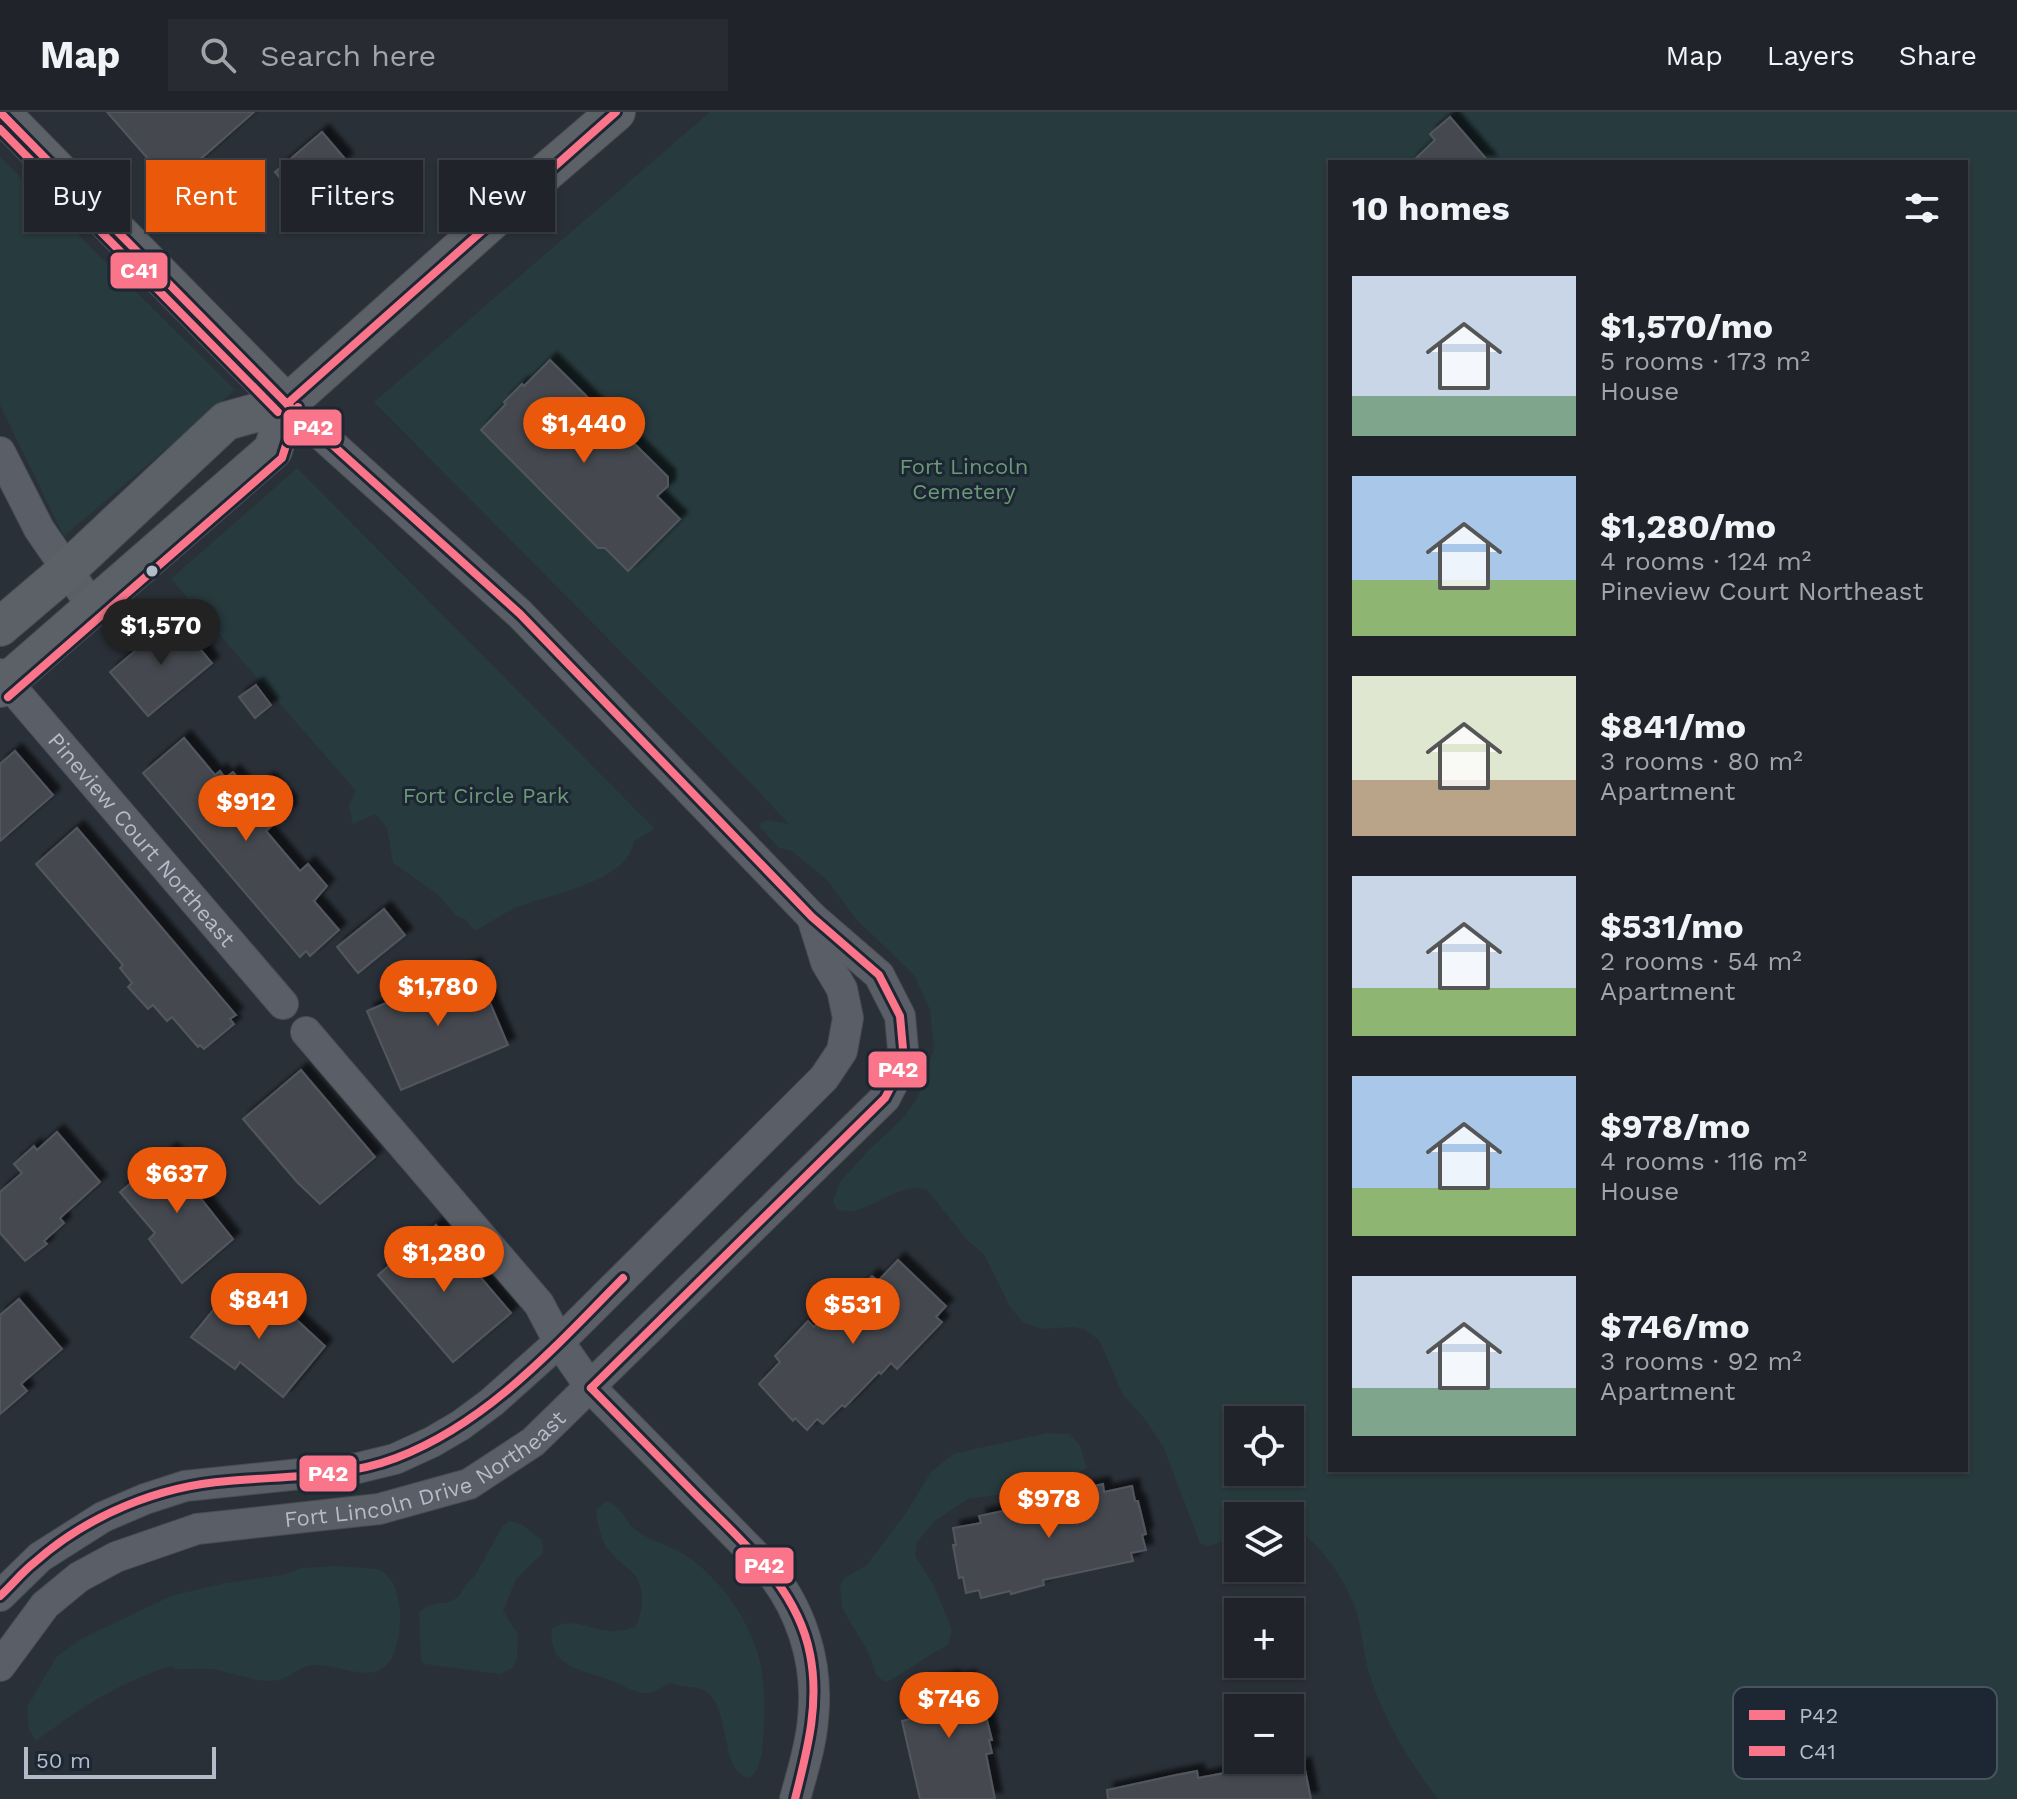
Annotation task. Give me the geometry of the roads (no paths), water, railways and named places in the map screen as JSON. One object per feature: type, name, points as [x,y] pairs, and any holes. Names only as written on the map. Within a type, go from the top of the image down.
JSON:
[{"type":"main road","points":[[0,112],[287,404]]},
{"type":"main road","points":[[0,627],[67,570],[226,421],[287,404],[616,112]]},
{"type":"main road","points":[[2,682],[273,450],[287,404]]},
{"type":"street","name":"Fort Lincoln Drive Northeast","points":[[0,1666],[45,1605],[79,1577],[116,1557],[197,1529],[379,1509],[469,1484],[533,1442],[885,1098],[896,1077],[903,1049],[900,1016],[879,975],[812,917],[520,614],[287,404]]},
{"type":"street","points":[[0,452],[39,529],[92,606]]},
{"type":"street","name":"Pineview Court Northeast","points":[[2,682],[283,1004]]},
{"type":"street","name":"Fort Lincoln Drive Northeast","points":[[0,1596],[40,1557],[103,1517],[145,1499],[185,1486],[358,1468],[395,1459],[432,1442],[492,1402],[559,1342],[824,1078],[842,1051],[848,1018],[842,989],[826,962],[812,917]]},
{"type":"street","points":[[306,1032],[539,1304],[559,1342],[591,1388],[763,1563],[785,1591],[797,1614],[810,1653],[814,1697],[811,1735],[795,1799]]},
{"type":"park label","name":"Fort Lincoln Cemetery","points":[[964,478]]},
{"type":"park label","name":"Fort Circle Park","points":[[486,795]]}]
